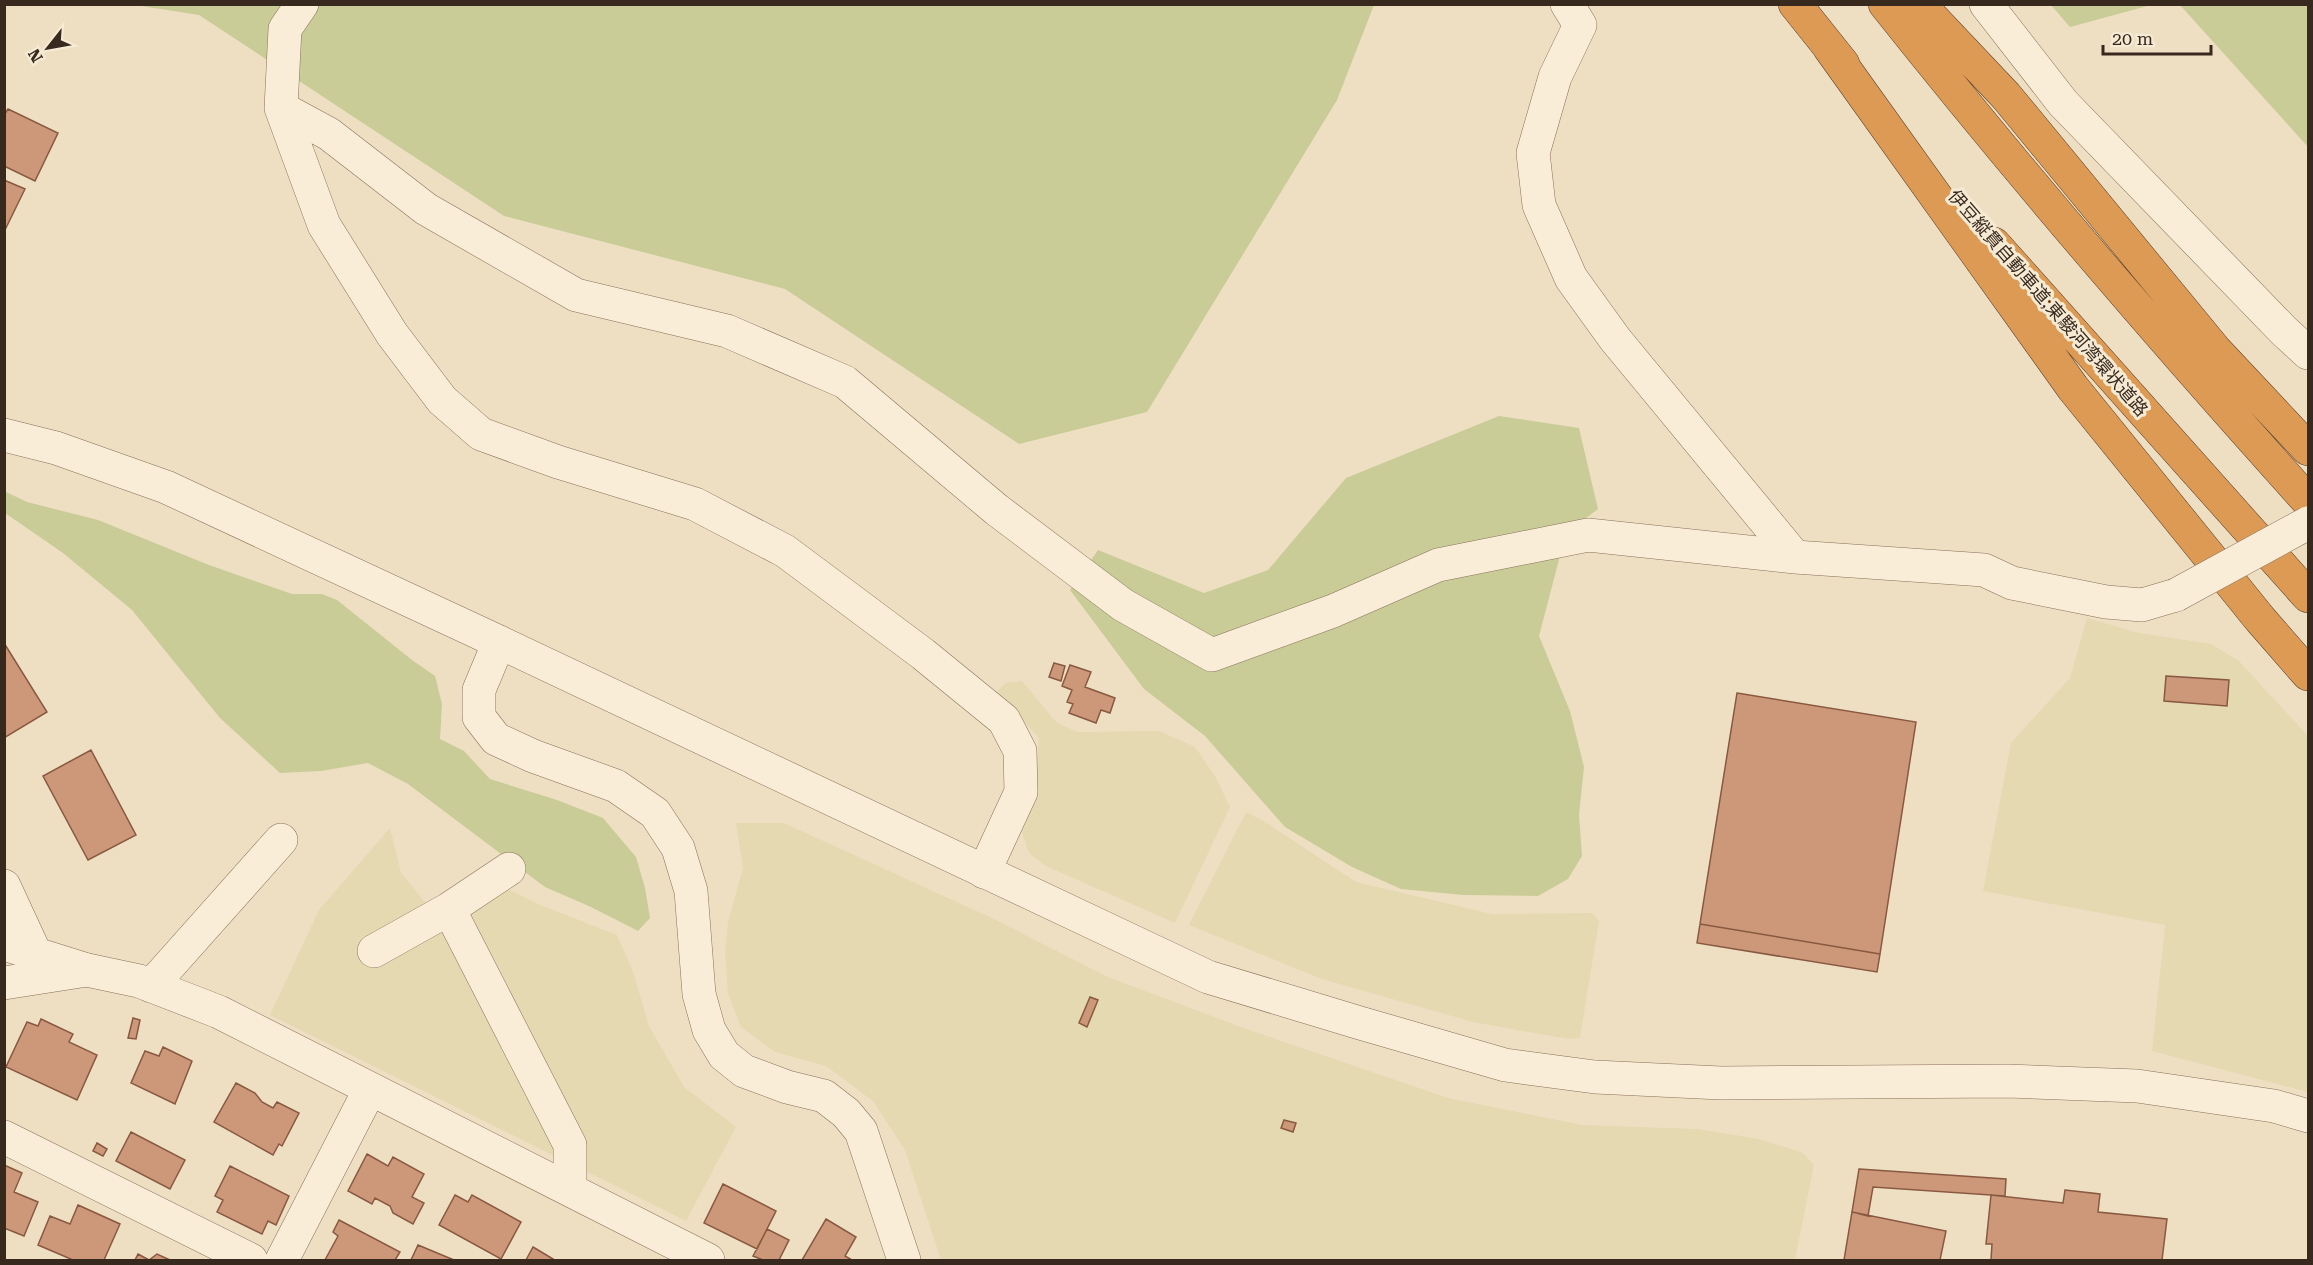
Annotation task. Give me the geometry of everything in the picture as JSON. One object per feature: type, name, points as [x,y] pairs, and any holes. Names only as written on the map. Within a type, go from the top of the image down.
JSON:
[{"type":"highway","name":"伊豆縦貫自動車道;東駿河湾環状道路","points":[[1795,4],[2029,285],[2308,596]]},
{"type":"highway","points":[[1885,4],[2006,153],[2223,406],[2308,501]]},
{"type":"highway","points":[[1919,4],[2006,96],[2216,351],[2308,449]]},
{"type":"highway","points":[[1829,47],[2073,388],[2260,620],[2308,674]]},
{"type":"street","points":[[302,4],[285,29],[281,108],[324,225],[392,334],[442,400],[481,434],[558,462],[695,504],[785,551],[923,654],[1004,720],[1020,751],[1021,792],[984,872]]},
{"type":"street","points":[[1567,4],[1580,25],[1555,77],[1533,153],[1539,206],[1571,278],[1584,296],[1616,339],[1795,557]]},
{"type":"street","points":[[1986,4],[2063,103],[2308,353]]},
{"type":"street","points":[[281,108],[329,134],[426,209],[576,295],[727,331],[845,382],[997,510],[1123,605],[1212,655],[1333,611],[1438,565],[1588,535],[1795,557],[1984,570],[2012,583],[2106,602],[2142,605],[2176,595],[2308,523]]},
{"type":"street","points":[[4,435],[56,448],[166,487],[1208,977],[1505,1065],[1595,1077],[1721,1083],[2008,1081],[2138,1086],[2274,1107],[2308,1116]]},
{"type":"street","points":[[499,642],[479,690],[478,717],[496,739],[533,756],[616,786],[655,813],[678,848],[691,891],[699,994],[709,1030],[724,1055],[744,1071],[787,1087],[824,1096],[846,1113],[861,1131],[904,1260]]},
{"type":"street","points":[[151,986],[280,840]]},
{"type":"street","points":[[374,951],[449,909],[509,869]]},
{"type":"street","points":[[4,886],[20,949],[87,970],[151,986],[219,1012],[708,1260]]},
{"type":"street","points":[[449,909],[570,1145],[570,1191]]},
{"type":"street","points":[[4,983],[87,970]]},
{"type":"street","points":[[282,1260],[370,1089]]},
{"type":"street","points":[[4,1137],[251,1260]]},
{"type":"shaded area","points":[[2087,618],[2139,633],[2211,644],[2239,661],[2308,736],[2308,1092],[2152,1051],[2165,925],[1983,891],[2011,743],[2070,678]]},
{"type":"shaded area","points":[[1022,681],[1057,723],[1078,732],[1159,731],[1195,747],[1215,776],[1230,807],[1175,923],[1046,866],[1029,853],[1022,833],[1033,803],[1039,738],[996,692],[1006,683]]},
{"type":"shaded area","points":[[1246,812],[1356,882],[1492,914],[1592,913],[1599,921],[1580,1038],[1568,1039],[1473,1022],[1322,979],[1189,925]]},
{"type":"shaded area","points":[[736,823],[784,823],[994,919],[1108,977],[1238,1026],[1448,1098],[1582,1125],[1698,1129],[1759,1139],[1803,1153],[1814,1165],[1795,1260],[941,1260],[905,1150],[873,1101],[826,1066],[775,1052],[741,1027],[728,994],[725,953],[728,922],[743,868]]},
{"type":"shaded area","points":[[390,828],[401,873],[431,909],[485,878],[538,904],[617,935],[633,972],[649,1026],[684,1087],[736,1127],[686,1221],[270,1015],[319,910]]},
{"type":"green space","points":[[135,5],[1374,5],[1337,100],[1147,412],[1019,444],[785,289],[504,216],[199,15]]},
{"type":"green space","points":[[2051,5],[2151,5],[2070,27]]},
{"type":"green space","points":[[2180,5],[2308,5],[2308,147]]},
{"type":"green space","points":[[1499,416],[1579,428],[1598,509],[1566,533],[1539,636],[1570,711],[1584,767],[1579,815],[1582,856],[1568,879],[1538,896],[1463,895],[1401,889],[1352,867],[1285,827],[1205,736],[1144,689],[1070,590],[1098,550],[1204,593],[1268,570],[1346,478]]},
{"type":"green space","points":[[4,491],[27,502],[98,520],[209,565],[292,594],[322,594],[337,600],[435,676],[442,704],[440,739],[464,751],[490,779],[557,800],[603,818],[636,857],[645,888],[650,918],[638,931],[545,887],[408,784],[368,763],[321,771],[280,773],[220,718],[132,610],[63,553],[5,513]]},
{"type":"building","points":[[8,109],[58,133],[35,181],[4,166],[4,115]]},
{"type":"building","points":[[4,180],[25,189],[4,232]]},
{"type":"building","points":[[4,643],[47,712],[4,738]]},
{"type":"building","points":[[1054,663],[1065,666],[1061,681],[1049,677]]},
{"type":"building","points":[[1070,665],[1091,672],[1085,687],[1115,698],[1110,713],[1101,710],[1096,723],[1069,713],[1073,704],[1067,702],[1072,690],[1062,686]]},
{"type":"building","points":[[2166,676],[2229,680],[2227,706],[2164,701]]},
{"type":"building","points":[[1737,693],[1916,722],[1880,954],[1700,924]]},
{"type":"building","points":[[91,750],[136,835],[88,860],[43,776]]},
{"type":"building","points":[[1700,924],[1880,954],[1877,972],[1697,943]]},
{"type":"building","points":[[1090,997],[1098,1000],[1087,1027],[1079,1023]]},
{"type":"building","points":[[133,1018],[140,1020],[136,1039],[128,1038]]},
{"type":"building","points":[[41,1019],[73,1034],[69,1042],[97,1055],[77,1100],[6,1067],[27,1022],[38,1026]]},
{"type":"building","points":[[163,1047],[192,1061],[175,1104],[131,1083],[145,1051],[159,1056]]},
{"type":"building","points":[[236,1083],[255,1093],[262,1102],[273,1108],[277,1102],[299,1113],[282,1146],[279,1144],[273,1155],[214,1122]]},
{"type":"building","points":[[1284,1120],[1296,1123],[1293,1132],[1281,1128]]},
{"type":"building","points":[[131,1132],[185,1160],[170,1189],[116,1161]]},
{"type":"building","points":[[97,1143],[107,1149],[103,1156],[93,1151]]},
{"type":"building","points":[[367,1154],[388,1166],[393,1157],[424,1174],[412,1197],[424,1203],[413,1224],[393,1213],[390,1206],[375,1198],[372,1204],[348,1191]]},
{"type":"building","points":[[4,1165],[22,1173],[14,1192],[38,1202],[24,1236],[4,1228]]},
{"type":"building","points":[[230,1166],[289,1196],[276,1225],[268,1221],[262,1234],[217,1212],[223,1200],[215,1196]]},
{"type":"building","points":[[1859,1169],[2006,1179],[2005,1196],[1873,1187],[1868,1216],[1852,1212]]},
{"type":"building","points":[[723,1184],[776,1211],[757,1249],[704,1223]]},
{"type":"building","points":[[2065,1190],[2100,1194],[2098,1212],[2167,1219],[2162,1260],[1991,1260],[1992,1244],[1986,1244],[1991,1195],[2063,1203]]},
{"type":"building","points":[[455,1195],[468,1202],[472,1195],[521,1222],[501,1259],[439,1225]]},
{"type":"building","points":[[78,1205],[120,1224],[104,1260],[73,1260],[38,1245],[50,1216],[70,1224]]},
{"type":"building","points":[[1852,1212],[1946,1231],[1940,1260],[1844,1260]]},
{"type":"building","points":[[826,1219],[856,1237],[845,1256],[852,1260],[802,1260]]},
{"type":"building","points":[[339,1220],[400,1252],[395,1260],[325,1260],[338,1236],[333,1232]]},
{"type":"building","points":[[767,1229],[789,1240],[779,1260],[763,1260],[753,1256]]},
{"type":"building","points":[[418,1245],[454,1260],[411,1260]]},
{"type":"building","points":[[533,1247],[553,1259],[526,1260]]},
{"type":"building","points":[[138,1254],[149,1260],[135,1260]]},
{"type":"building","points":[[157,1254],[170,1260],[149,1260]]}]
